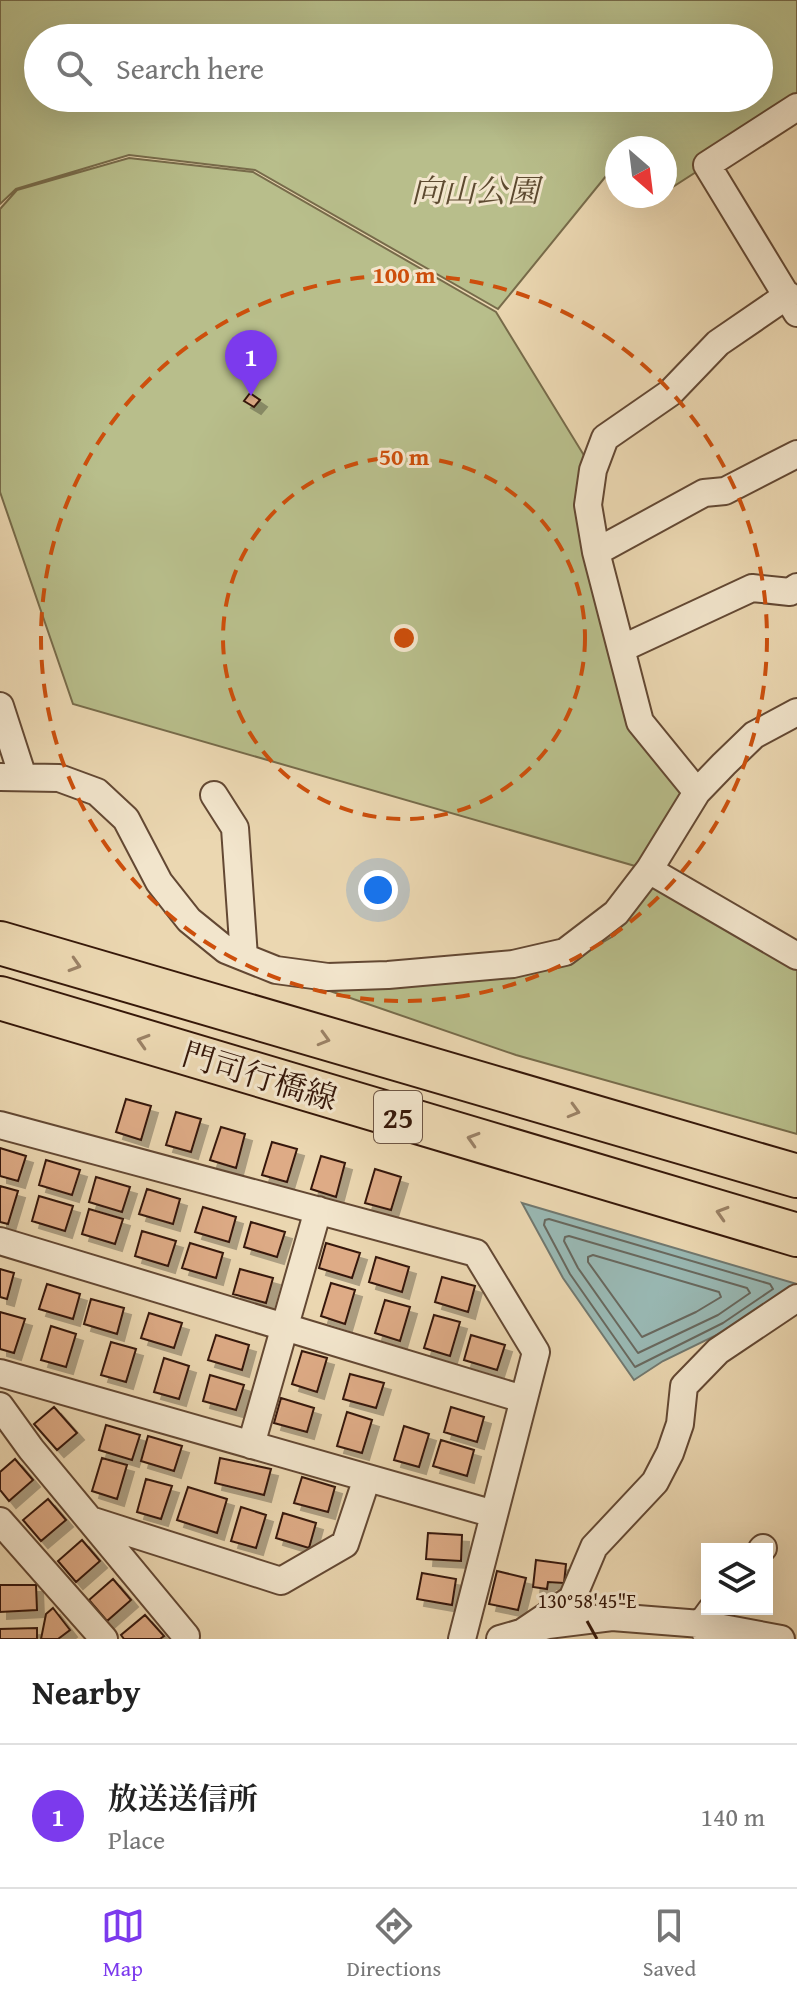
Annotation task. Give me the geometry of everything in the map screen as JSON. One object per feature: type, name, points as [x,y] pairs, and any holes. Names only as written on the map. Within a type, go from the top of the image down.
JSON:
[{"type":"main road","name":"門司行橋線","points":[[0,943],[797,1176]]},
{"type":"main road","name":"門司行橋線","points":[[0,998],[797,1235]]},
{"type":"street","points":[[697,792],[640,722],[596,552],[588,505],[593,470],[605,438],[670,393],[718,343],[793,301],[707,165],[797,107]]},
{"type":"street","points":[[596,552],[704,493],[725,491],[797,454]]},
{"type":"street","points":[[623,648],[752,588],[790,592],[797,587]]},
{"type":"street","points":[[0,706],[12,777],[59,778],[97,792],[126,819],[159,882],[189,920],[226,950],[276,970],[328,977],[513,964],[565,952],[616,913],[649,870],[697,792],[754,735],[797,712]]},
{"type":"street","points":[[214,795],[235,828],[244,957]]},
{"type":"street","points":[[649,870],[797,956]]},
{"type":"street","points":[[0,1125],[476,1253],[536,1352],[462,1639]]},
{"type":"street","points":[[251,1445],[318,1210]]},
{"type":"street","points":[[0,1241],[523,1399]]},
{"type":"street","points":[[512,1636],[572,1599],[594,1547],[655,1482],[680,1424],[684,1386],[718,1351],[797,1298]]},
{"type":"street","points":[[0,1373],[494,1514]]},
{"type":"street","points":[[0,1406],[31,1449],[186,1636]]},
{"type":"street","points":[[90,1520],[281,1581],[345,1544],[367,1478]]},
{"type":"street","points":[[0,1521],[104,1639]]},
{"type":"street","points":[[0,1553],[27,1553]]},
{"type":"street","points":[[512,1636],[548,1625],[612,1617],[707,1624],[781,1639]]},
{"type":"green space","name":"向山公園","points":[[0,0],[797,0],[797,107],[677,184],[677,136],[605,136],[605,177],[498,309],[255,170],[129,155],[16,189],[0,204]]},
{"type":"green space","points":[[129,158],[253,172],[496,312],[593,470],[640,722],[697,792],[649,870],[73,704],[0,492],[0,209],[17,190]]},
{"type":"green space","points":[[654,883],[797,962],[797,1134],[516,1055],[330,991],[455,979],[571,961],[615,935]]},
{"type":"water","points":[[522,1203],[797,1284],[727,1330],[663,1361],[634,1380],[563,1278]]},
{"type":"building","points":[[250,393],[260,400],[254,407],[244,401]]},
{"type":"building","points":[[126,1099],[151,1106],[141,1140],[116,1132]]},
{"type":"building","points":[[176,1112],[201,1119],[191,1152],[166,1145]]},
{"type":"building","points":[[221,1127],[245,1134],[236,1168],[210,1160]]},
{"type":"building","points":[[272,1142],[297,1149],[287,1182],[262,1175]]},
{"type":"building","points":[[0,1148],[26,1156],[18,1181],[0,1176]]},
{"type":"building","points":[[321,1156],[345,1163],[336,1197],[311,1189]]},
{"type":"building","points":[[46,1160],[80,1170],[72,1195],[39,1185]]},
{"type":"building","points":[[375,1169],[401,1177],[391,1210],[365,1203]]},
{"type":"building","points":[[96,1177],[130,1187],[122,1212],[89,1202]]},
{"type":"building","points":[[0,1186],[18,1191],[8,1224],[0,1222]]},
{"type":"building","points":[[147,1189],[180,1199],[173,1224],[139,1214]]},
{"type":"building","points":[[39,1196],[73,1206],[65,1231],[32,1221]]},
{"type":"building","points":[[203,1207],[236,1217],[229,1242],[195,1232]]},
{"type":"building","points":[[89,1209],[123,1219],[115,1244],[82,1234]]},
{"type":"building","points":[[251,1222],[285,1232],[277,1257],[244,1247]]},
{"type":"building","points":[[142,1231],[176,1241],[168,1266],[135,1256]]},
{"type":"building","points":[[190,1243],[223,1253],[216,1278],[182,1268]]},
{"type":"building","points":[[326,1243],[360,1253],[352,1278],[319,1268]]},
{"type":"building","points":[[376,1257],[409,1267],[402,1292],[369,1282]]},
{"type":"building","points":[[0,1269],[14,1273],[7,1299],[0,1297]]},
{"type":"building","points":[[240,1269],[273,1278],[266,1303],[233,1294]]},
{"type":"building","points":[[442,1277],[475,1286],[468,1312],[435,1302]]},
{"type":"building","points":[[331,1283],[355,1290],[345,1324],[321,1316]]},
{"type":"building","points":[[47,1284],[80,1294],[73,1319],[39,1309]]},
{"type":"building","points":[[91,1299],[124,1308],[117,1334],[84,1324]]},
{"type":"building","points":[[385,1300],[410,1307],[400,1341],[375,1333]]},
{"type":"building","points":[[0,1312],[25,1319],[14,1353],[0,1349]]},
{"type":"building","points":[[149,1313],[182,1323],[174,1348],[141,1338]]},
{"type":"building","points":[[434,1315],[460,1322],[450,1356],[424,1348]]},
{"type":"building","points":[[51,1326],[76,1334],[66,1367],[41,1360]]},
{"type":"building","points":[[216,1335],[249,1345],[242,1370],[208,1360]]},
{"type":"building","points":[[471,1335],[505,1345],[497,1370],[464,1360]]},
{"type":"building","points":[[111,1342],[136,1349],[126,1382],[101,1375]]},
{"type":"building","points":[[302,1351],[327,1358],[317,1392],[292,1384]]},
{"type":"building","points":[[164,1358],[189,1366],[179,1399],[154,1392]]},
{"type":"building","points":[[350,1374],[384,1383],[376,1408],[343,1399]]},
{"type":"building","points":[[210,1375],[244,1385],[236,1410],[203,1401]]},
{"type":"building","points":[[281,1398],[314,1408],[307,1432],[274,1423]]},
{"type":"building","points":[[54,1407],[77,1433],[57,1450],[34,1424]]},
{"type":"building","points":[[451,1407],[484,1417],[477,1442],[444,1432]]},
{"type":"building","points":[[347,1412],[372,1420],[362,1453],[337,1446]]},
{"type":"building","points":[[106,1425],[140,1435],[132,1460],[99,1450]]},
{"type":"building","points":[[404,1426],[429,1434],[419,1467],[394,1460]]},
{"type":"building","points":[[148,1436],[182,1446],[174,1471],[141,1461]]},
{"type":"building","points":[[441,1440],[474,1450],[467,1476],[433,1466]]},
{"type":"building","points":[[102,1458],[127,1465],[117,1499],[92,1491]]},
{"type":"building","points":[[220,1458],[271,1469],[264,1495],[215,1483]]},
{"type":"building","points":[[15,1459],[33,1480],[9,1501],[0,1490],[0,1472]]},
{"type":"building","points":[[302,1477],[335,1487],[328,1512],[294,1503]]},
{"type":"building","points":[[146,1479],[172,1486],[161,1519],[137,1512]]},
{"type":"building","points":[[188,1487],[227,1499],[217,1533],[177,1520]]},
{"type":"building","points":[[48,1499],[66,1520],[41,1541],[23,1520]]},
{"type":"building","points":[[241,1507],[266,1515],[256,1548],[231,1541]]},
{"type":"building","points":[[283,1513],[316,1523],[309,1548],[276,1538]]},
{"type":"building","points":[[428,1533],[462,1535],[461,1561],[426,1559]]},
{"type":"building","points":[[82,1540],[100,1561],[76,1582],[58,1561]]},
{"type":"building","points":[[536,1560],[566,1564],[564,1583],[548,1582],[547,1589],[533,1587]]},
{"type":"building","points":[[497,1571],[526,1578],[518,1610],[489,1604]]},
{"type":"building","points":[[422,1573],[456,1579],[452,1605],[417,1599]]},
{"type":"building","points":[[113,1579],[131,1600],[107,1621],[89,1600]]},
{"type":"building","points":[[0,1585],[36,1585],[37,1610],[0,1612]]},
{"type":"building","points":[[53,1608],[70,1630],[58,1639],[41,1639],[46,1614]]},
{"type":"building","points":[[145,1615],[164,1636],[160,1639],[124,1639],[121,1635]]},
{"type":"building","points":[[37,1628],[37,1639],[0,1639],[0,1629]]},
{"type":"place","name":"放送送信所","points":[[251,396]]}]
